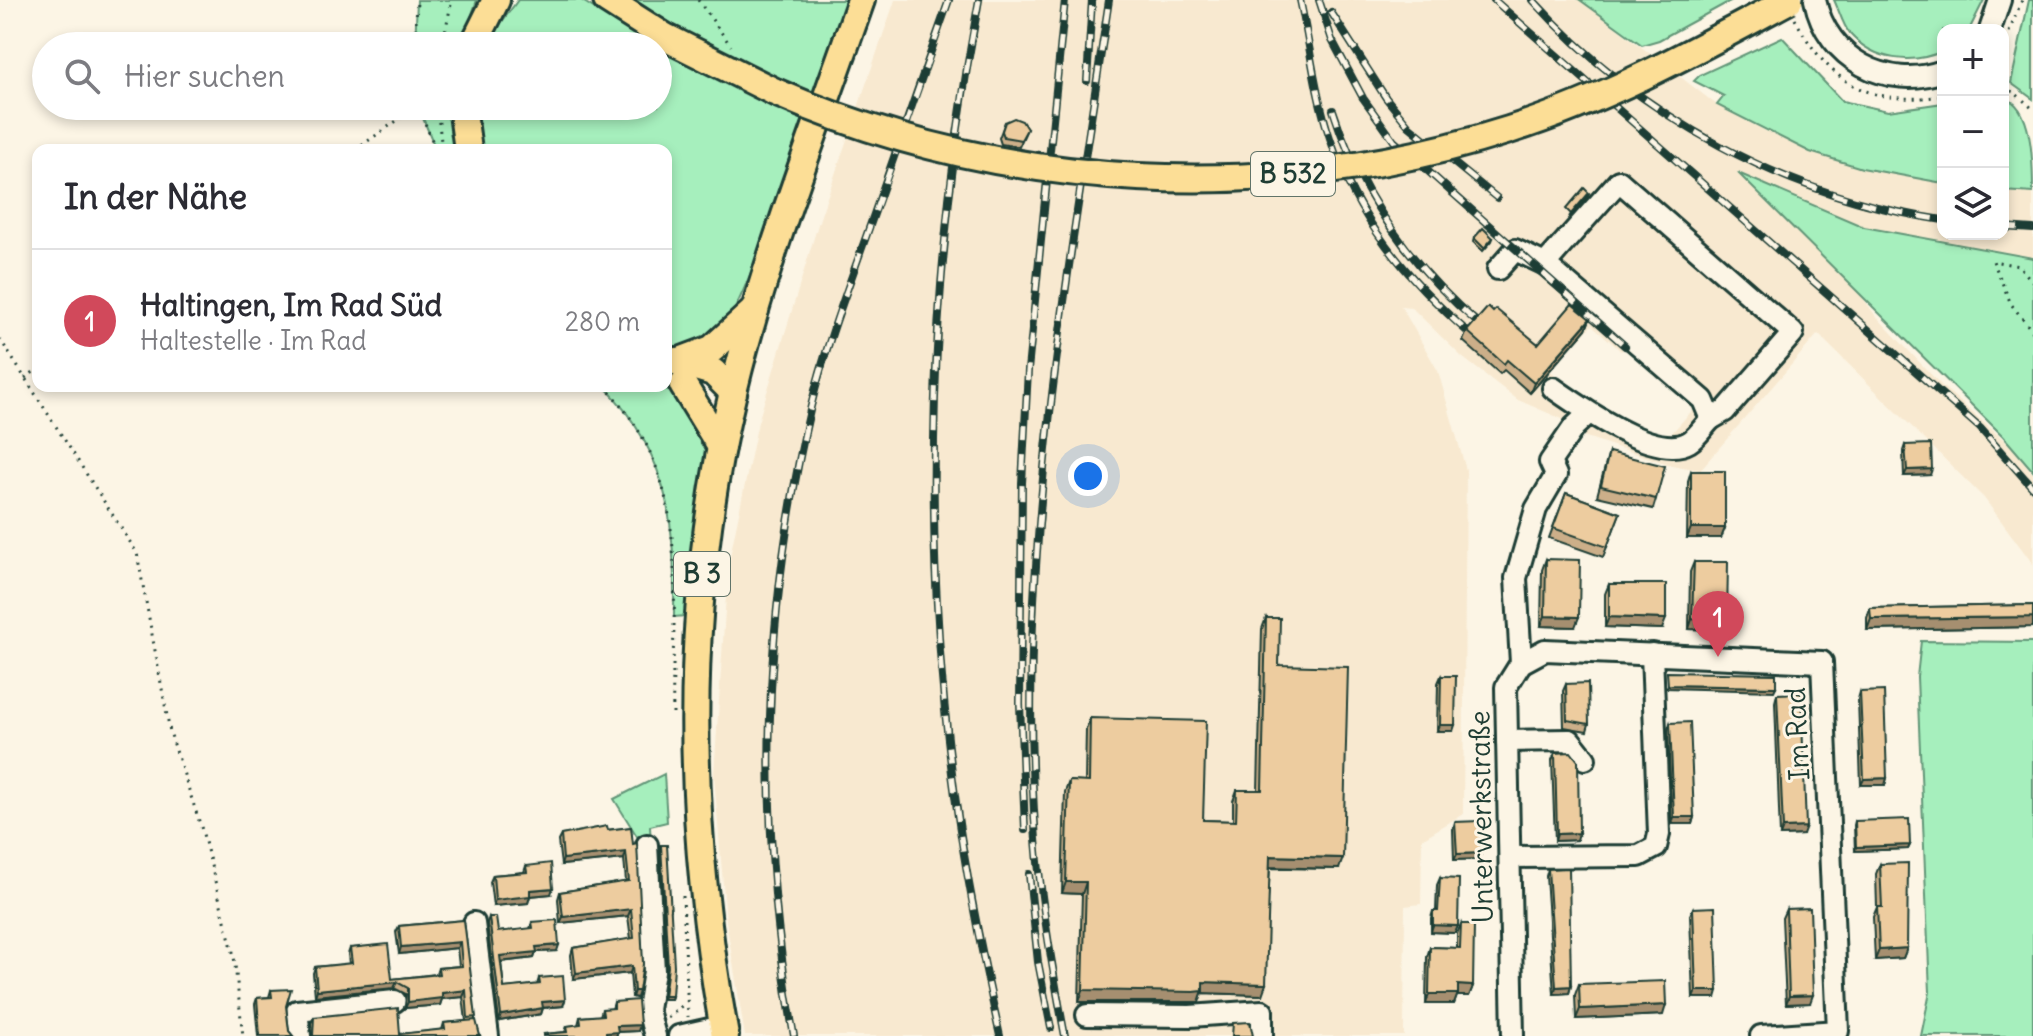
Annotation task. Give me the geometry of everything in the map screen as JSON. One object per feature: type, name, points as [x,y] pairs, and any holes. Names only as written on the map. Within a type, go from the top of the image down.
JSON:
[{"type":"main road","name":"B 532","points":[[607,0],[657,32]]},
{"type":"main road","name":"B 3","points":[[724,1031],[709,950],[695,795],[694,701],[702,580],[721,447],[755,310],[861,0]]},
{"type":"main road","name":"B 532","points":[[672,41],[763,87],[885,133],[1005,162],[1163,179],[1280,176],[1373,164],[1510,130],[1623,86],[1789,0]]},
{"type":"main road","points":[[480,32],[494,1]]},
{"type":"main road","points":[[464,120],[467,144]]},
{"type":"main road","points":[[674,370],[712,349],[755,310]]},
{"type":"main road","points":[[674,370],[713,372],[733,392]]},
{"type":"main road","points":[[674,370],[721,447]]},
{"type":"street","points":[[1815,0],[1828,34],[1864,67],[1897,78],[1937,72]]},
{"type":"street","points":[[1992,24],[2000,0]]},
{"type":"street","points":[[1545,264],[1619,181],[1793,333],[1725,411],[1711,419],[1689,441],[1673,447],[1582,420],[1553,388]]},
{"type":"street","points":[[1498,269],[1515,250],[1545,264],[1703,400],[1711,419]]},
{"type":"street","name":"Unterwerkstraße","points":[[1513,1036],[1506,687],[1521,663],[1516,578],[1536,509],[1556,475],[1550,462],[1582,420]]},
{"type":"street","name":"Im Rad","points":[[1521,663],[1545,650],[1822,662],[1838,1031],[1761,1036]]},
{"type":"street","points":[[1510,857],[1639,856],[1656,847],[1659,834],[1652,654]]},
{"type":"street","points":[[1507,741],[1570,740],[1582,751],[1585,759]]},
{"type":"street","points":[[647,845],[654,971],[648,1010],[654,1033]]},
{"type":"street","points":[[474,923],[488,1036]]},
{"type":"street","points":[[300,1036],[297,1011],[395,1001]]},
{"type":"street","points":[[1087,1015],[1190,1026],[1262,1011],[1262,1036]]},
{"type":"street","points":[[685,1034],[724,1031]]},
{"type":"path","points":[[416,32],[417,0]]},
{"type":"path","points":[[445,32],[452,0]]},
{"type":"path","points":[[698,0],[763,87]]},
{"type":"path","points":[[2009,32],[2022,0]]},
{"type":"path","points":[[2009,91],[2033,109]]},
{"type":"path","points":[[364,144],[398,120]]},
{"type":"path","points":[[424,120],[434,144]]},
{"type":"path","points":[[439,120],[441,144]]},
{"type":"path","points":[[2033,282],[2019,266],[1993,261],[2011,304],[2033,332]]},
{"type":"path","points":[[0,339],[32,389]]},
{"type":"path","points":[[25,378],[32,373]]},
{"type":"path","points":[[34,392],[137,553],[170,732],[202,830],[234,956],[243,1036]]},
{"type":"path","points":[[609,392],[641,431],[667,496],[675,554],[673,715]]},
{"type":"path","points":[[682,884],[685,1034]]},
{"type":"path","points":[[654,1033],[686,1002]]},
{"type":"shaded area","points":[[895,0],[1580,0],[1717,105],[1762,129],[1810,152],[1861,168],[1937,182],[1937,240],[2009,240],[2009,191],[2033,193],[2033,271],[1814,228],[1875,315],[1941,385],[2012,447],[2033,474],[2033,564],[1984,498],[1818,334],[1700,470],[1671,465],[1583,436],[1569,422],[1518,400],[1462,357],[1411,307],[1401,306],[1438,371],[1466,470],[1463,814],[1422,839],[1421,904],[1405,906],[1404,1036],[745,1036],[726,920],[714,775],[728,566],[758,422],[820,218]],"holes":[[[1592,325],[1621,351],[1629,342],[1698,404],[1669,436],[1646,433],[1608,413],[1550,371]]]},
{"type":"green space","points":[[417,0],[477,0],[466,32],[416,32]]},
{"type":"green space","points":[[518,0],[581,0],[631,32],[494,32]]},
{"type":"green space","points":[[634,0],[846,0],[812,95],[720,53]]},
{"type":"green space","points":[[1580,0],[1732,0],[1659,40],[1642,45]]},
{"type":"green space","points":[[1834,0],[1984,0],[1972,24],[1937,24],[1937,53],[1919,58],[1894,58],[1870,50],[1848,31]]},
{"type":"green space","points":[[2029,0],[2033,0],[2033,99],[2011,83]]},
{"type":"green space","points":[[1782,37],[1842,101],[1888,111],[1937,104],[1937,182],[1862,168],[1810,152],[1717,105],[1724,96],[1694,81],[1700,75]]},
{"type":"green space","points":[[672,56],[727,83],[805,114],[754,266],[729,320],[718,333],[706,340],[673,348],[672,144],[479,144],[475,120],[672,120]]},
{"type":"green space","points":[[2009,100],[2020,111],[2026,123],[2033,193],[2009,191]]},
{"type":"green space","points":[[424,120],[454,120],[457,144],[434,144]]},
{"type":"green space","points":[[1738,173],[1864,227],[2033,258],[2033,471],[2003,436]]},
{"type":"green space","points":[[609,392],[671,392],[684,401],[706,438],[686,616],[674,617],[673,552],[664,493],[656,466],[626,412]]},
{"type":"green space","points":[[1921,641],[2033,642],[2033,1036],[1921,1036],[1930,992],[1917,677]]},
{"type":"green space","points":[[664,774],[667,822],[650,826],[651,845],[643,846],[614,799]]},
{"type":"building","points":[[1014,118],[1022,121],[1027,129],[1021,140],[1004,137],[1002,131],[1005,122]]},
{"type":"building","points":[[1584,188],[1589,193],[1571,214],[1566,209]]},
{"type":"building","points":[[1483,228],[1493,238],[1484,248],[1474,238]]},
{"type":"building","points":[[1572,304],[1590,319],[1534,383],[1507,360],[1504,364],[1467,331],[1488,307],[1493,312],[1496,309],[1538,344]]},
{"type":"building","points":[[1931,444],[1932,469],[1907,470],[1905,445]]},
{"type":"building","points":[[1609,452],[1665,466],[1656,499],[1601,486]]},
{"type":"building","points":[[1691,471],[1725,471],[1725,528],[1691,528]]},
{"type":"building","points":[[1566,493],[1620,513],[1607,547],[1553,528]]},
{"type":"building","points":[[1546,559],[1580,560],[1579,617],[1545,616]]},
{"type":"building","points":[[1694,562],[1728,562],[1727,620],[1692,619]]},
{"type":"building","points":[[1609,584],[1666,584],[1666,619],[1609,617]]},
{"type":"building","points":[[2033,605],[2033,617],[1871,619],[1870,608]]},
{"type":"building","points":[[1266,618],[1280,618],[1279,665],[1348,667],[1343,858],[1270,856],[1266,984],[1203,982],[1203,991],[1194,992],[1083,990],[1086,882],[1066,882],[1069,781],[1089,782],[1090,718],[1206,721],[1203,820],[1236,821],[1237,790],[1262,790]]},
{"type":"building","points":[[1667,672],[1776,674],[1776,687],[1668,685]]},
{"type":"building","points":[[1441,676],[1456,676],[1455,725],[1440,725]]},
{"type":"building","points":[[1588,683],[1589,724],[1567,720],[1566,684]]},
{"type":"building","points":[[1884,691],[1887,778],[1864,779],[1860,692]]},
{"type":"building","points":[[1801,693],[1806,827],[1783,828],[1777,694]]},
{"type":"building","points":[[1690,722],[1694,817],[1674,817],[1670,723]]},
{"type":"building","points":[[1571,752],[1578,761],[1579,833],[1557,834],[1555,753]]},
{"type":"building","points":[[1909,819],[1910,845],[1856,847],[1855,821]]},
{"type":"building","points":[[1480,821],[1481,853],[1457,854],[1455,822]]},
{"type":"building","points":[[607,826],[608,830],[631,827],[633,844],[637,843],[643,964],[639,991],[634,991],[632,966],[576,973],[573,948],[634,938],[631,909],[563,917],[560,892],[629,881],[626,852],[563,859],[561,835]]},
{"type":"building","points":[[661,845],[667,845],[674,966],[672,996],[664,996],[668,967]]},
{"type":"building","points":[[551,863],[553,888],[530,890],[530,896],[495,900],[493,875],[527,872],[526,866]]},
{"type":"building","points":[[1908,863],[1907,948],[1879,950],[1877,907],[1882,907],[1880,864]]},
{"type":"building","points":[[1569,868],[1571,986],[1556,987],[1548,869]]},
{"type":"building","points":[[1440,878],[1459,879],[1458,926],[1433,925],[1433,911],[1438,911]]},
{"type":"building","points":[[1715,907],[1718,991],[1696,991],[1693,908]]},
{"type":"building","points":[[1810,908],[1813,995],[1789,996],[1786,909]]},
{"type":"building","points":[[489,917],[496,917],[498,932],[533,928],[532,922],[557,920],[559,945],[536,947],[537,952],[500,956],[504,988],[540,984],[539,978],[563,976],[565,1000],[542,1002],[543,1008],[501,1015]]},
{"type":"building","points":[[464,920],[476,1017],[468,1018],[466,990],[442,993],[442,998],[408,1002],[408,988],[397,982],[317,990],[315,967],[352,963],[350,948],[388,944],[392,979],[439,974],[438,968],[462,966],[460,942],[401,947],[399,926]]},
{"type":"building","points":[[1461,924],[1474,924],[1473,986],[1458,985],[1458,994],[1429,994],[1430,947],[1460,948]]},
{"type":"building","points":[[1665,981],[1666,1005],[1580,1009],[1579,984]]},
{"type":"building","points":[[291,989],[286,1006],[289,1031],[293,1036],[260,1036],[257,998],[272,997],[271,990]]},
{"type":"building","points":[[638,1000],[640,1025],[617,1026],[618,1032],[606,1033],[606,1036],[544,1034],[568,1032],[567,1026],[581,1024],[580,1017],[603,1015],[602,1009],[614,1008],[614,1002]]},
{"type":"building","points":[[398,1008],[400,1034],[445,1029],[444,1023],[476,1020],[480,1036],[313,1036],[314,1017]]},
{"type":"building","points":[[1250,1022],[1253,1036],[1232,1036],[1233,1023]]},
{"type":"railway","points":[[794,1036],[782,957],[770,799],[770,720],[782,562],[811,406],[823,363],[949,0]]},
{"type":"railway","points":[[979,0],[949,199],[940,300],[934,502],[944,703],[956,803],[1000,1036]]},
{"type":"railway","points":[[1025,830],[1020,704],[1022,483],[1028,370],[1065,0]]},
{"type":"railway","points":[[1087,81],[1092,0]]},
{"type":"railway","points":[[1065,1036],[1038,862],[1032,756],[1032,649],[1048,430],[1061,321],[1109,0]]},
{"type":"railway","points":[[1300,0],[1325,121],[1354,195],[1369,221],[1405,269],[1470,334]]},
{"type":"railway","points":[[1319,0],[1332,40],[1363,98],[1394,141],[1625,346]]},
{"type":"railway","points":[[1494,0],[1980,428],[2033,488]]},
{"type":"railway","points":[[1533,0],[1575,42],[1620,80],[1668,115],[1719,145],[1773,171],[1828,192],[1885,209],[1937,219]]},
{"type":"railway","points":[[1331,12],[1386,98],[1409,126],[1497,198]]},
{"type":"railway","points":[[1333,110],[1358,171],[1391,228],[1410,254],[1479,324]]},
{"type":"railway","points":[[2009,227],[2033,229]]},
{"type":"railway","points":[[1029,874],[1038,962],[1051,1028]]},
{"type":"place","name":"Haltingen, Im Rad Süd","points":[[1718,657]]}]
